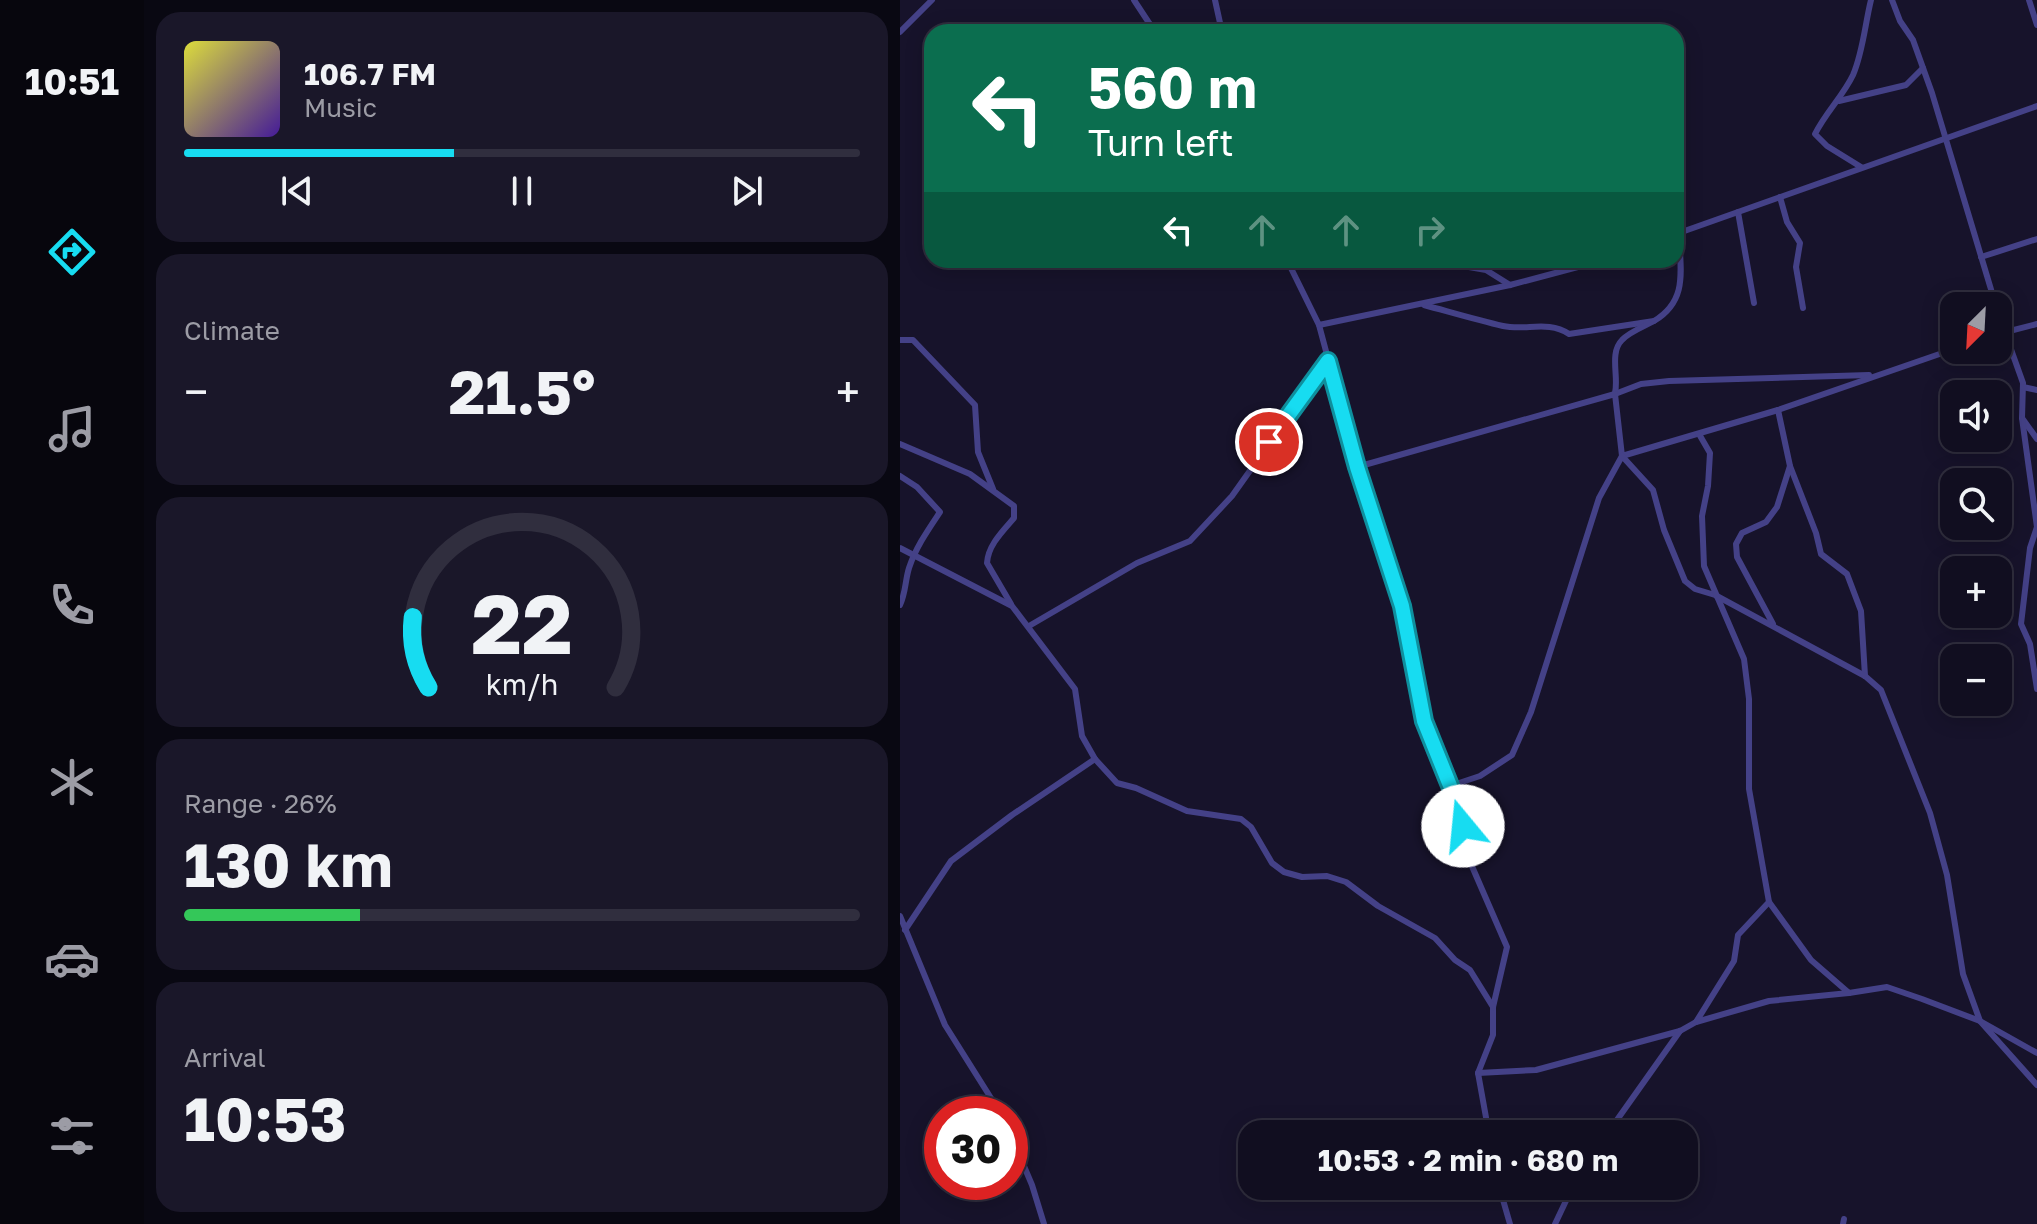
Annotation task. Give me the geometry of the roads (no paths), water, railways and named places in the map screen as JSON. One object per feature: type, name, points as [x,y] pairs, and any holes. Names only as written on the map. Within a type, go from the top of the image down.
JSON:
[{"type":"street","points":[[900,32],[932,0]]},
{"type":"street","points":[[1134,0],[1150,24]]},
{"type":"street","points":[[1215,0],[1220,24]]},
{"type":"street","points":[[1861,167],[1827,146],[1815,134],[1854,72],[1871,0]]},
{"type":"street","points":[[1892,0],[1900,21],[1913,40],[1923,68],[1992,292]]},
{"type":"street","points":[[2029,0],[2037,25]]},
{"type":"street","points":[[1838,101],[1906,85],[1923,68]]},
{"type":"street","points":[[1684,232],[2037,106]]},
{"type":"street","points":[[1780,197],[1787,222],[1800,243],[1796,267],[1803,308]]},
{"type":"street","points":[[1738,212],[1754,303]]},
{"type":"street","points":[[1981,257],[2037,239]]},
{"type":"street","points":[[1291,268],[1319,325],[1357,467],[1402,606],[1424,721],[1450,786],[1471,864],[1507,947],[1493,1007],[1493,1035],[1478,1073],[1486,1120]]},
{"type":"street","points":[[1475,268],[1486,270],[1510,285]]},
{"type":"street","points":[[1319,325],[1510,285],[1574,268]]},
{"type":"street","points":[[1450,786],[1480,776],[1512,755],[1531,712],[1599,498],[1622,456],[1615,394],[1618,380],[1615,354],[1622,340],[1672,309],[1680,290],[1679,268]]},
{"type":"street","points":[[1421,304],[1507,327],[1559,327],[1569,334],[1654,321]]},
{"type":"street","points":[[2012,330],[2037,324]]},
{"type":"street","points":[[900,340],[913,340],[975,405],[978,452],[995,492]]},
{"type":"street","points":[[1622,456],[1778,410],[1940,354]]},
{"type":"street","points":[[2012,360],[2023,387],[2022,418],[2037,527],[2030,548],[2021,624],[2030,644],[2037,689]]},
{"type":"street","points":[[1029,626],[1137,563],[1190,541],[1232,496],[1328,361]]},
{"type":"street","points":[[1357,467],[1641,384],[1879,375]]},
{"type":"street","points":[[2023,387],[2037,390]]},
{"type":"street","points":[[1778,410],[1790,466],[1821,554],[1847,574],[1861,611],[1865,676]]},
{"type":"street","points":[[2022,418],[2037,439]]},
{"type":"street","points":[[1699,434],[1710,453],[1702,516],[1704,566],[1744,659],[1749,699],[1749,789],[1769,902],[1811,960],[1849,993]]},
{"type":"street","points":[[900,444],[970,474],[1014,506],[1014,518],[990,549],[987,563],[1012,606],[1075,689],[1082,736],[1095,759],[1117,783],[1136,788],[1187,811],[1241,819],[1251,827],[1272,863],[1284,872],[1302,877],[1327,876],[1346,882],[1378,906],[1435,938],[1455,960],[1470,970],[1493,1007]]},
{"type":"street","points":[[1622,456],[1653,490],[1664,530],[1685,581],[1695,589],[1715,595],[1865,676],[1881,690],[1930,813],[1947,875],[1963,974],[1980,1021],[2037,1085]]},
{"type":"street","points":[[1774,626],[1737,557],[1736,544],[1742,533],[1766,522],[1777,507],[1790,466]]},
{"type":"street","points":[[900,476],[917,487],[940,512],[914,556],[908,572],[907,591],[900,605]]},
{"type":"street","points":[[900,548],[1012,606]]},
{"type":"street","points":[[905,930],[944,867],[1012,815],[1095,759]]},
{"type":"street","points":[[1696,1022],[1734,961],[1738,935],[1769,902]]},
{"type":"street","points":[[900,916],[945,1025],[990,1096]]},
{"type":"street","points":[[1478,1073],[1536,1070],[1680,1031],[1696,1022],[1769,1001],[1887,987],[1980,1021],[2037,1053]]},
{"type":"street","points":[[1617,1120],[1680,1031]]},
{"type":"street","points":[[1028,1176],[1044,1224]]},
{"type":"street","points":[[1503,1200],[1510,1224]]},
{"type":"street","points":[[1555,1224],[1566,1200]]}]
